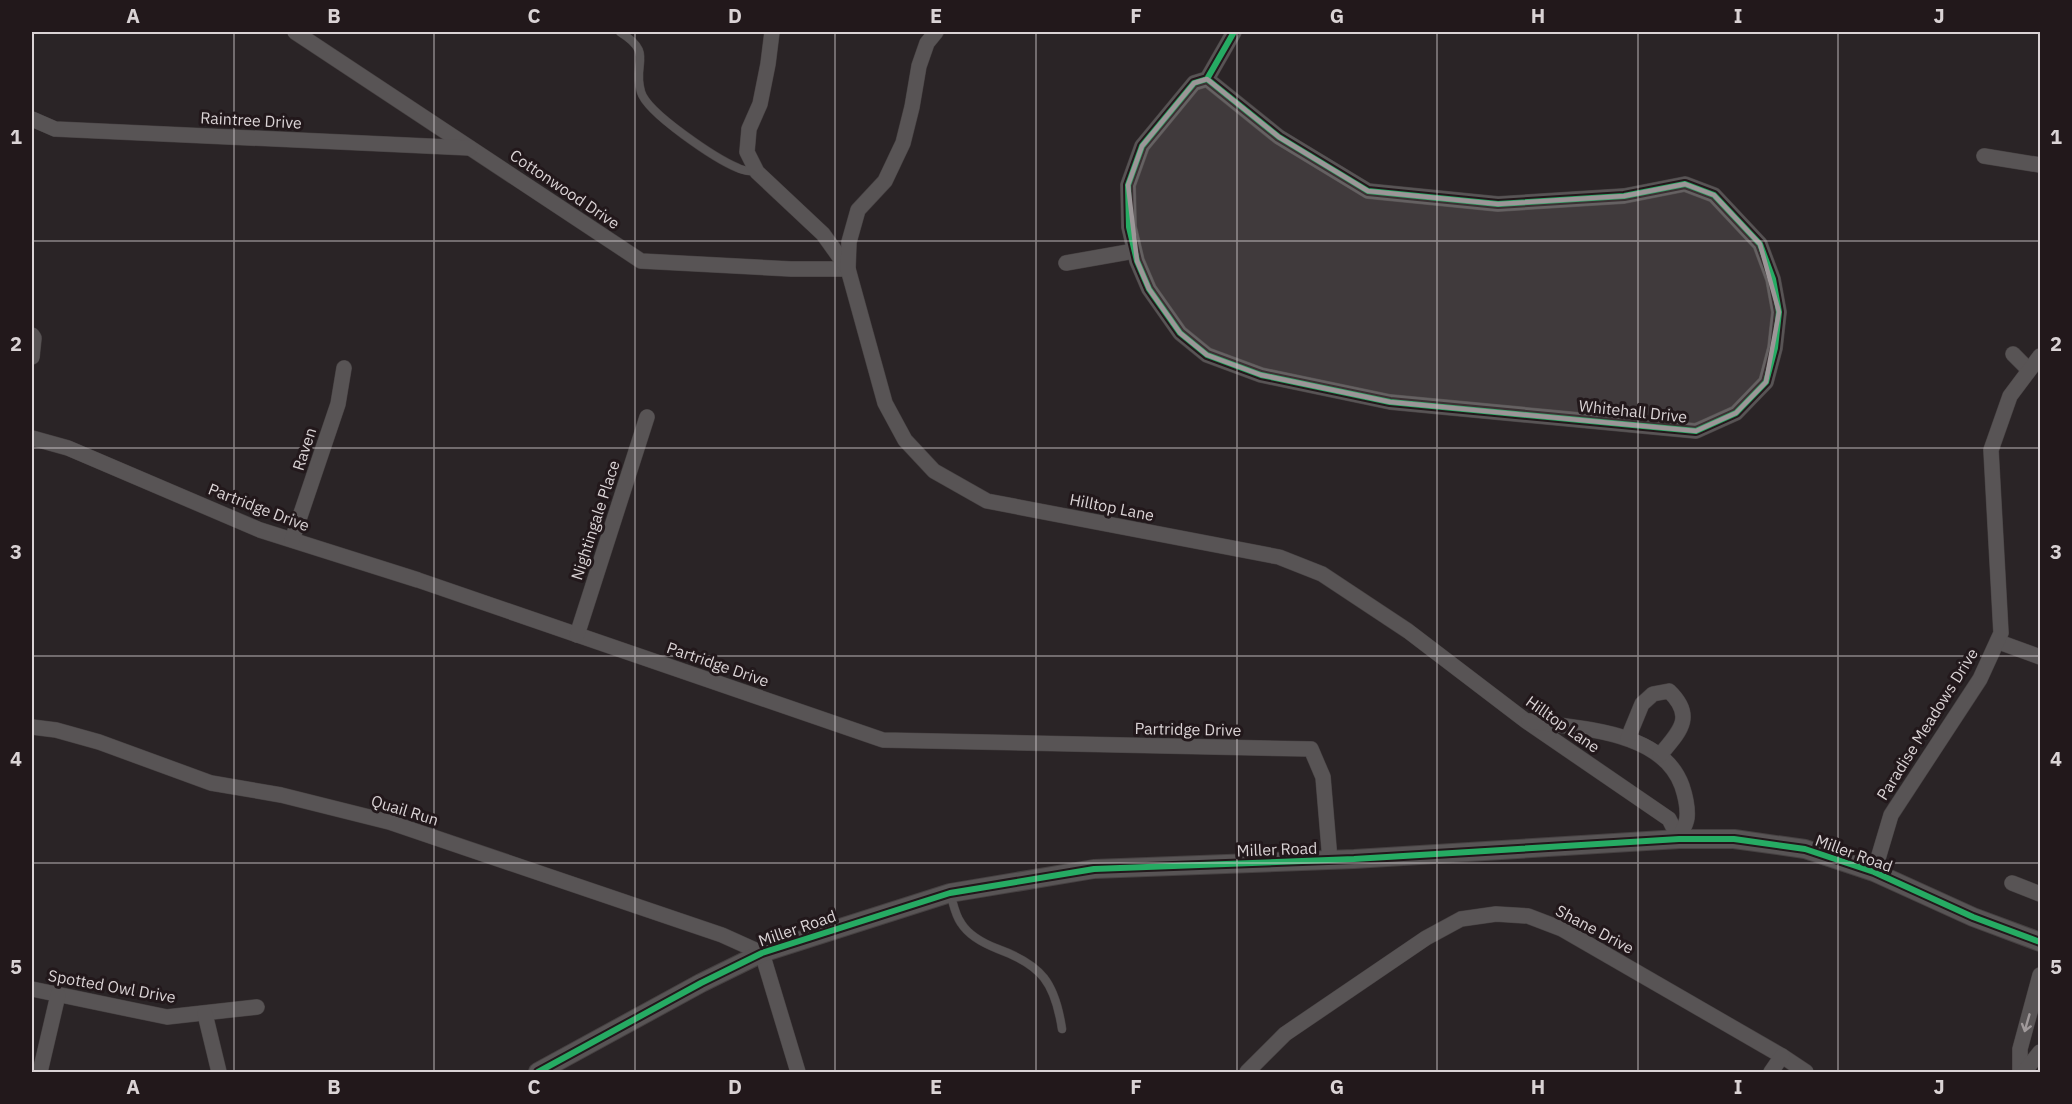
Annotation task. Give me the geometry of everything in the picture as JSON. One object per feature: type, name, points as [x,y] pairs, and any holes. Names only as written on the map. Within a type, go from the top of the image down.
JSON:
[{"type":"street","name":"Cottonwood Drive","points":[[296,32],[641,261],[848,269]]},
{"type":"street","points":[[772,32],[760,104],[749,129],[747,152],[757,172],[823,234],[848,269]]},
{"type":"street","name":"Hilltop Lane","points":[[936,32],[927,44],[919,66],[903,143],[885,181],[858,210],[849,242],[848,269],[885,404],[905,440],[934,471],[987,501],[1279,557],[1322,574],[1408,631],[1526,721],[1669,819],[1679,840]]},
{"type":"street","name":"Whitehall Drive","points":[[1207,79],[1279,137],[1368,191],[1498,204],[1624,196],[1685,184],[1714,195],[1760,244],[1773,279],[1779,312],[1775,348],[1766,382],[1736,413],[1696,431],[1390,402],[1262,375],[1207,355],[1180,333],[1149,289],[1134,251],[1129,227],[1128,185],[1142,146],[1194,83],[1207,79],[1233,32]]},
{"type":"street","name":"Raintree Drive","points":[[32,119],[55,129],[471,148]]},
{"type":"street","points":[[1984,156],[2040,165]]},
{"type":"street","points":[[1066,263],[1134,251]]},
{"type":"street","points":[[32,336],[34,338],[32,357]]},
{"type":"street","points":[[2013,354],[2029,370]]},
{"type":"street","name":"Paradise Meadows Drive","points":[[1874,872],[1891,814],[1980,679],[1999,642],[2001,633],[1991,450],[2010,396],[2040,356]]},
{"type":"street","name":"Raven","points":[[292,540],[338,404],[344,368]]},
{"type":"street","name":"Nightingale Place","points":[[577,635],[648,417]]},
{"type":"street","name":"Partridge Drive","points":[[32,438],[68,448],[260,530],[418,580],[883,740],[1311,749],[1323,777],[1329,860]]},
{"type":"street","points":[[1999,642],[2040,657]]},
{"type":"street","points":[[1628,738],[1642,704],[1653,694],[1669,691],[1678,700],[1684,714],[1681,729],[1660,755]]},
{"type":"street","points":[[1526,721],[1628,738],[1660,755],[1677,771],[1685,794],[1687,817],[1679,840]]},
{"type":"street","name":"Quail Run","points":[[32,727],[56,730],[99,742],[211,783],[281,795],[389,822],[722,935],[762,953]]},
{"type":"street","name":"Miller Road","points":[[538,1072],[701,982],[762,953],[950,893],[1094,869],[1329,860],[1679,840],[1734,839],[1805,849],[1874,872],[1973,917],[2040,942]]},
{"type":"street","points":[[2012,883],[2040,894]]},
{"type":"street","name":"Shane Drive","points":[[1247,1072],[1285,1034],[1426,938],[1461,919],[1496,914],[1528,916],[1562,929],[1806,1072]]},
{"type":"street","points":[[762,953],[798,1072]]},
{"type":"street","points":[[2022,1072],[2020,1049],[2040,975]]},
{"type":"street","name":"Spotted Owl Drive","points":[[32,989],[167,1017],[257,1007]]},
{"type":"street","points":[[40,1072],[58,995]]},
{"type":"street","points":[[205,1014],[219,1072]]},
{"type":"street","points":[[2022,1072],[2040,1052]]},
{"type":"street","points":[[1771,1072],[1782,1056]]},
{"type":"lane","points":[[620,32],[638,46],[641,54],[639,73],[641,92],[649,106],[720,160],[740,170],[757,172]]},
{"type":"lane","points":[[950,893],[960,922],[970,934],[990,946],[1022,958],[1041,974],[1058,1004],[1062,1029]]},
{"type":"highlighted area","points":[[1207,79],[1279,137],[1368,191],[1498,204],[1624,196],[1685,184],[1714,195],[1760,244],[1779,312],[1766,382],[1736,413],[1696,431],[1390,402],[1261,375],[1207,355],[1180,333],[1149,289],[1137,261],[1128,185],[1142,146],[1194,83]]},
{"type":"cycle path","points":[[1207,79],[1279,137],[1368,191],[1498,204],[1624,196],[1685,184],[1714,195],[1760,244],[1773,279],[1779,312],[1775,348],[1766,382],[1736,413],[1696,431],[1390,402],[1261,375],[1207,355],[1180,333],[1149,289],[1137,261],[1129,227],[1128,185],[1142,146],[1194,83],[1207,79],[1234,32]]},
{"type":"cycle path","points":[[538,1072],[701,983],[762,953],[950,893],[1094,869],[1354,859],[1679,839],[1734,839],[1805,849],[1874,872],[1973,917],[2040,942]]}]
